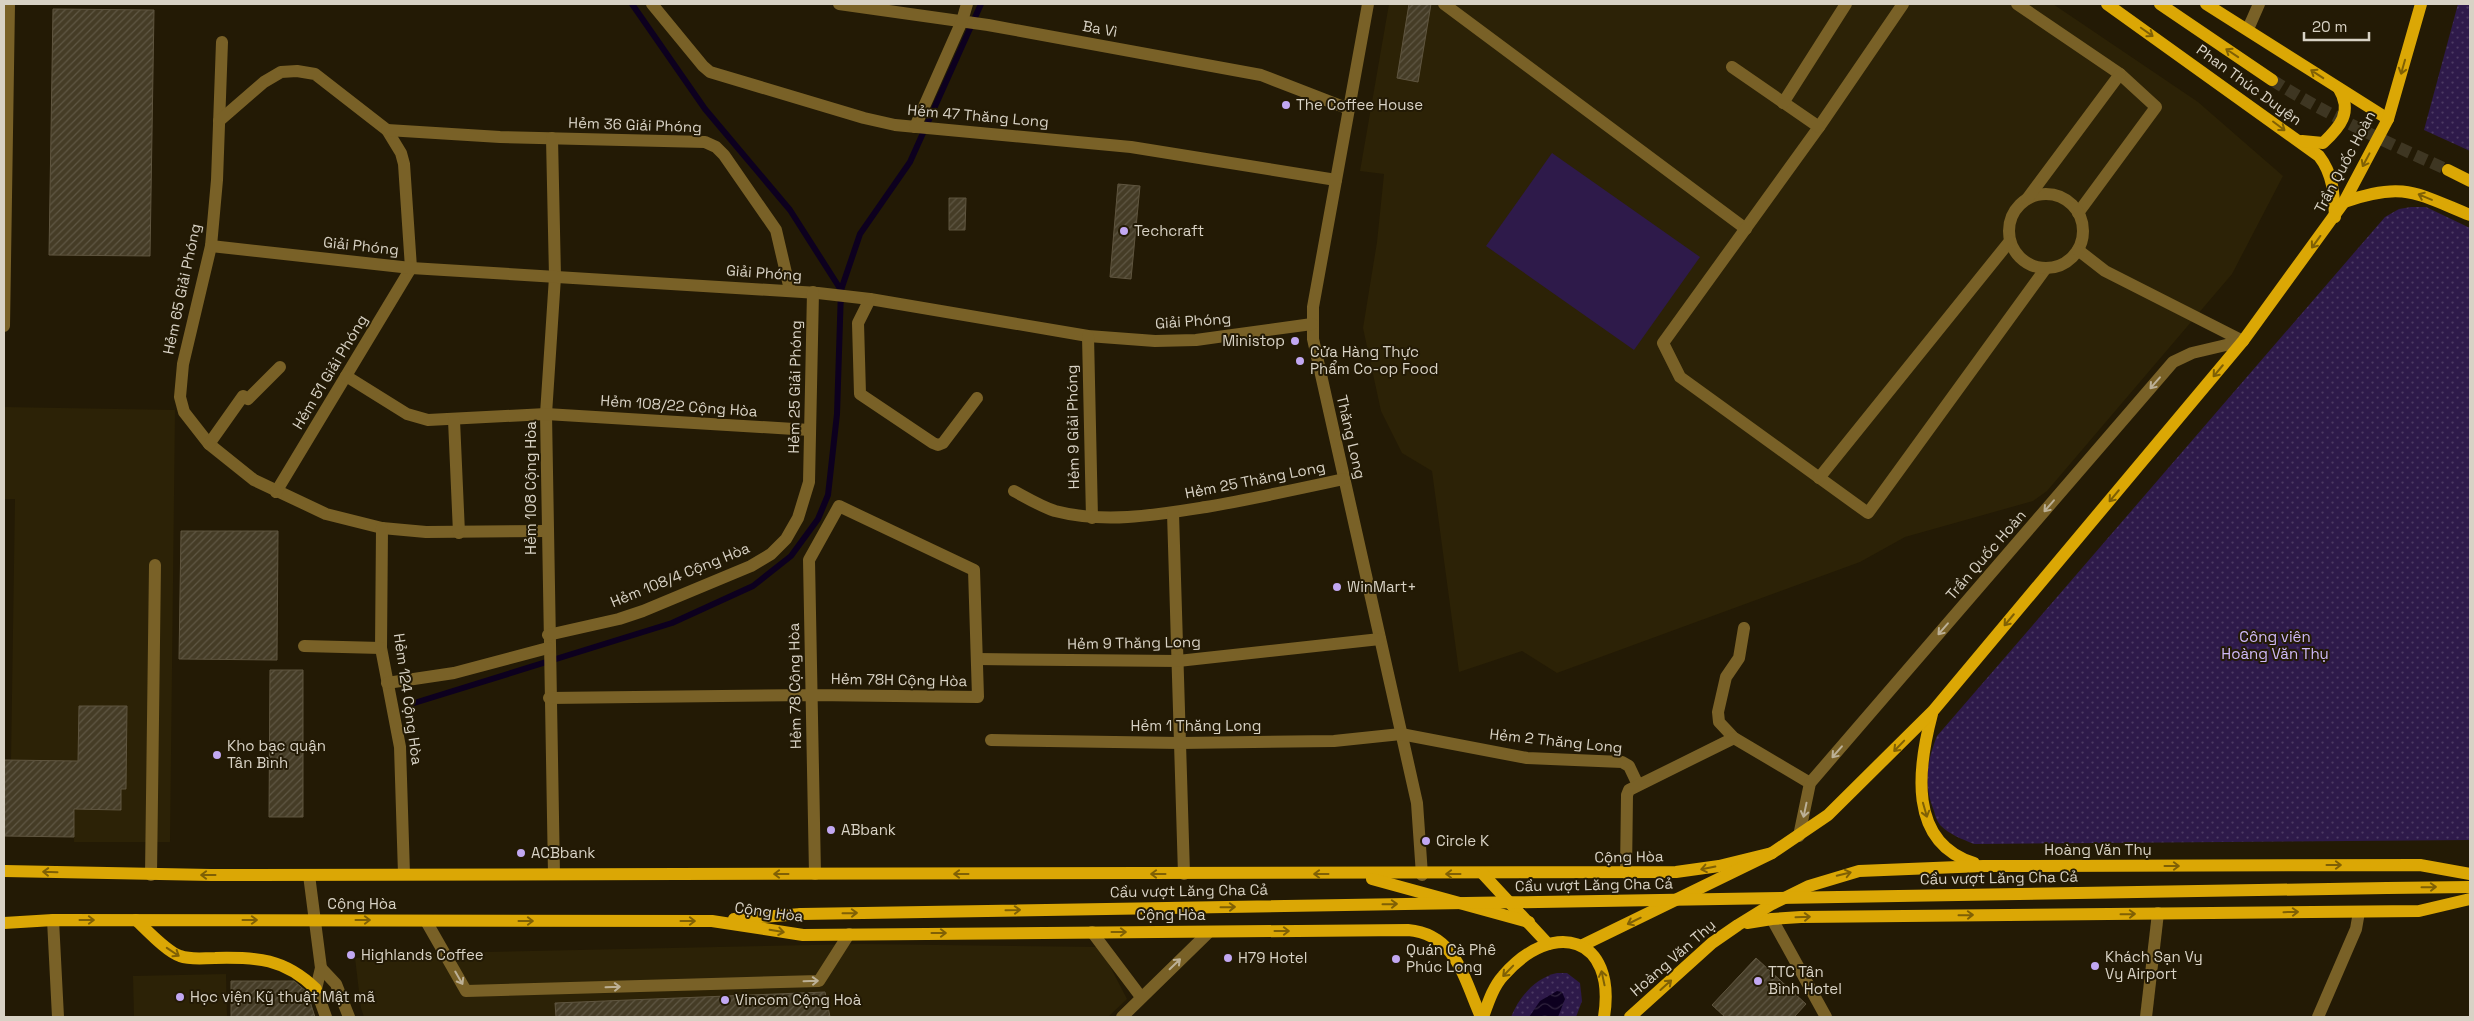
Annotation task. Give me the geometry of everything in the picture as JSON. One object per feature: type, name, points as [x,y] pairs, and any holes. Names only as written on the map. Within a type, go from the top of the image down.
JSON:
[{"type":"main road","name":"Phan Thúc Duyện","points":[[2107,4],[2319,156],[2326,166],[2334,195],[2335,217]]},
{"type":"main road","points":[[2160,4],[2272,80]]},
{"type":"main road","points":[[2206,4],[2388,119]]},
{"type":"main road","name":"Trần Quốc Hoàn","points":[[1583,945],[1772,853],[1799,836],[1828,815],[1856,790],[1933,711],[2243,341],[2335,217],[2388,119],[2421,4]]},
{"type":"main road","points":[[2299,141],[2323,143],[2341,125],[2345,110],[2345,98],[2339,89]]},
{"type":"main road","points":[[2448,170],[2470,181]]},
{"type":"main road","points":[[2344,202],[2380,191],[2414,192],[2470,216]]},
{"type":"main road","points":[[1933,711],[1921,762],[1920,780],[1925,812],[1931,828],[1949,851],[1963,860],[1983,866]]},
{"type":"main road","name":"Cộng Hòa","points":[[4,871],[151,875],[1422,875],[1626,873],[1699,870],[1772,853]]},
{"type":"main road","name":"Hoàng Văn Thụ","points":[[1630,1017],[1712,944],[1738,925],[1797,892],[1840,875],[1859,871],[1983,866],[2420,865],[2470,874]]},
{"type":"main road","points":[[1353,874],[1529,922]]},
{"type":"main road","points":[[1483,874],[1548,944]]},
{"type":"main road","name":"Cầu vượt Lăng Cha Cả","points":[[712,921],[801,914],[2470,887]]},
{"type":"main road","name":"Hoàng Văn Thụ","points":[[1738,925],[1772,918],[2419,911],[2470,900]]},
{"type":"main road","name":"Cộng Hòa","points":[[4,923],[53,920],[712,921],[802,934],[1408,930],[1423,932],[1438,939],[1450,950],[1482,1017]]},
{"type":"main road","points":[[136,920],[175,954],[188,958],[243,957],[267,960],[292,969],[316,989]]},
{"type":"main road","points":[[1482,1017],[1502,977],[1532,951],[1548,944],[1566,942],[1583,945],[1595,956],[1604,976],[1606,1006],[1604,1017]]},
{"type":"street","points":[[4,326],[9,4]]},
{"type":"street","name":"Hẻm 47 Thăng Long","points":[[652,4],[710,72],[864,118],[922,128],[1131,147],[1336,180]]},
{"type":"street","name":"Ba Vì","points":[[839,4],[962,21],[1261,75],[1349,109]]},
{"type":"street","points":[[922,128],[967,4]]},
{"type":"street","name":"Thăng Long","points":[[1368,4],[1313,307],[1312,324],[1313,339],[1417,803],[1422,875]]},
{"type":"street","points":[[1444,4],[1746,229]]},
{"type":"street","points":[[1783,103],[1846,4]]},
{"type":"street","points":[[1902,4],[1819,126],[1663,343],[1680,377],[1868,513],[2046,268]]},
{"type":"street","points":[[2017,4],[2120,74],[2156,107],[2078,213]]},
{"type":"street","points":[[2248,30],[2259,4]]},
{"type":"street","name":"Hẻm 65 Giải Phóng","points":[[209,444],[184,412],[180,398],[180,385],[183,364],[211,246],[217,180],[222,42]]},
{"type":"street","points":[[1732,67],[1819,126]]},
{"type":"street","points":[[220,121],[264,82],[281,72],[297,71],[314,74],[387,130],[401,153],[404,164],[410,268]]},
{"type":"street","points":[[2027,199],[2038,195],[2050,194],[2070,204],[2078,213],[2082,225],[2082,238],[2078,250],[2064,263],[2046,268],[2034,266],[2023,260],[2015,252],[2010,241],[2009,228],[2011,217],[2027,199],[2120,74]]},
{"type":"street","name":"Hẻm 36 Giải Phóng","points":[[387,130],[552,138],[694,140],[716,147],[724,155],[772,221],[780,241],[790,290]]},
{"type":"street","name":"Hẻm 108 Cộng Hòa","points":[[552,138],[555,277],[546,414],[548,641],[554,874]]},
{"type":"street","points":[[1819,478],[2010,241]]},
{"type":"street","name":"Giải Phóng","points":[[211,246],[410,268],[816,292],[870,299],[1088,336],[1175,342],[1312,324]]},
{"type":"street","points":[[2078,250],[2105,271],[2243,341]]},
{"type":"street","name":"Hẻm 51 Giải Phóng","points":[[276,492],[410,268]]},
{"type":"street","name":"Hẻm 25 Giải Phóng","points":[[809,482],[816,292]]},
{"type":"street","points":[[870,299],[858,323],[860,394],[938,445],[943,442],[977,398]]},
{"type":"street","name":"Hẻm 9 Giải Phóng","points":[[1088,336],[1092,518]]},
{"type":"street","name":"Trần Quốc Hoàn","points":[[1799,836],[1810,783],[2173,362],[2192,353],[2243,341]]},
{"type":"street","points":[[280,367],[248,399],[243,396],[209,444],[254,480],[326,514],[382,528],[459,533],[547,531]]},
{"type":"street","name":"Hẻm 108/22 Cộng Hòa","points":[[346,376],[407,414],[428,420],[546,414],[810,430]]},
{"type":"street","points":[[454,420],[459,533]]},
{"type":"street","name":"Hẻm 25 Thăng Long","points":[[1014,491],[1040,505],[1092,518],[1124,518],[1173,513],[1262,497],[1344,479]]},
{"type":"street","name":"Hẻm 108/4 Cộng Hòa","points":[[387,683],[454,673],[548,641],[620,620],[751,566],[771,554],[786,539],[798,518],[809,482]]},
{"type":"street","name":"Hẻm 78 Cộng Hòa","points":[[815,874],[810,560],[839,506],[974,570],[977,659]]},
{"type":"street","points":[[1173,513],[1184,874]]},
{"type":"street","name":"Hẻm 124 Cộng Hòa","points":[[382,528],[381,648],[402,764],[404,874]]},
{"type":"street","points":[[151,875],[154,564]]},
{"type":"street","points":[[1744,628],[1739,658],[1726,678],[1718,712],[1720,722],[1734,738],[1810,783]]},
{"type":"street","name":"Hẻm 9 Thăng Long","points":[[977,659],[1178,661],[1380,639]]},
{"type":"street","points":[[304,646],[381,648]]},
{"type":"street","name":"Hẻm 78H Cộng Hòa","points":[[812,695],[978,697],[977,659]]},
{"type":"street","points":[[550,698],[812,695]]},
{"type":"street","name":"Hẻm 1 Thăng Long","points":[[991,740],[1180,743],[1334,742],[1401,734]]},
{"type":"street","name":"Hẻm 2 Thăng Long","points":[[1401,734],[1527,758],[1622,762],[1629,766],[1638,785]]},
{"type":"street","points":[[1626,873],[1627,795],[1629,790],[1734,738]]},
{"type":"street","points":[[309,874],[321,968],[316,989],[326,1017]]},
{"type":"street","points":[[2318,1017],[2356,929],[2359,912]]},
{"type":"street","points":[[2146,1017],[2158,913]]},
{"type":"street","points":[[1772,918],[1826,1017]]},
{"type":"street","points":[[53,920],[58,1017]]},
{"type":"street","points":[[426,920],[466,991],[819,981],[848,934]]},
{"type":"street","points":[[1092,932],[1141,997]]},
{"type":"street","points":[[1122,1017],[1209,932]]},
{"type":"street","points":[[321,968],[336,984],[349,1017]]},
{"type":"shaded area","points":[[1389,4],[2053,4],[2198,102],[2283,176],[2232,274],[2047,491],[2033,501],[1905,537],[1860,562],[1557,673],[1522,651],[1459,672],[1432,471],[1402,453],[1381,411],[1363,328],[1377,242],[1384,174],[1360,171]]},
{"type":"shaded area","points":[[4,407],[175,410],[170,842],[74,842],[75,761],[11,760],[15,499],[4,499]]},
{"type":"shaded area","points":[[860,944],[1100,947],[1127,999],[1108,1017],[364,1017],[361,1008],[355,958],[438,953]]},
{"type":"shaded area","name":"Học viện Kỹ thuật Mật mã","points":[[226,974],[227,1017],[134,1017],[133,976]]},
{"type":"green space","points":[[2458,4],[2470,4],[2470,151],[2424,130]]},
{"type":"green space","points":[[1552,153],[1700,257],[1634,350],[1486,246]]},
{"type":"green space","name":"Công viên Hoàng Văn Thụ","points":[[2426,207],[2470,228],[2470,840],[1974,844],[1956,836],[1940,825],[1928,792],[1927,782],[1929,764],[1937,736],[2385,217],[2399,209]]},
{"type":"green space","points":[[1557,973],[1567,973],[1580,983],[1582,1001],[1576,1017],[1511,1017],[1518,1002],[1529,989],[1542,979]]},
{"type":"water","points":[[1557,991],[1562,992],[1565,999],[1558,1017],[1529,1017],[1540,1001]]},
{"type":"building","points":[[1409,4],[1431,4],[1418,82],[1397,78]]},
{"type":"building","points":[[53,9],[154,10],[150,256],[49,255]]},
{"type":"building","name":"Techcraft","points":[[1118,184],[1140,186],[1131,279],[1110,277]]},
{"type":"building","points":[[949,198],[966,198],[965,230],[949,230]]},
{"type":"building","points":[[181,531],[278,531],[277,660],[179,659]]},
{"type":"building","points":[[270,670],[303,670],[303,817],[269,817]]},
{"type":"building","points":[[79,706],[127,706],[126,789],[121,789],[121,810],[74,809],[74,837],[4,836],[4,760],[78,761]]},
{"type":"building","name":"TTC Tân Bình Hotel","points":[[1756,958],[1806,1004],[1794,1017],[1725,1017],[1712,1005]]},
{"type":"building","points":[[231,981],[294,981],[307,992],[315,1017],[231,1017]]},
{"type":"building","name":"Vincom Cộng Hoà","points":[[825,992],[830,1017],[556,1017],[555,1003]]},
{"type":"waterway","points":[[632,4],[705,109],[790,210],[841,290]]},
{"type":"waterway","points":[[411,704],[672,623],[753,586],[791,556],[818,519],[828,495],[837,414],[841,290],[860,234],[910,162],[981,4]]},
{"type":"tunnel","points":[[2272,80],[2337,117],[2448,170]]},
{"type":"place","name":"The Coffee House","points":[[1286,105]]},
{"type":"place","name":"Techcraft","points":[[1124,231]]},
{"type":"place","name":"Ministop","points":[[1295,341]]},
{"type":"place","name":"Cửa Hàng Thực Phẩm Co-op Food","points":[[1300,361]]},
{"type":"place","name":"WinMart+","points":[[1337,587]]},
{"type":"place","name":"Kho bạc quận Tân Bình","points":[[217,755]]},
{"type":"place","name":"ABbank","points":[[831,830]]},
{"type":"place","name":"Circle K","points":[[1426,841]]},
{"type":"place","name":"ACBbank","points":[[521,853]]},
{"type":"place","name":"Highlands Coffee","points":[[351,955]]},
{"type":"place","name":"H79 Hotel","points":[[1228,958]]},
{"type":"place","name":"Quán Cà Phê Phúc Long","points":[[1396,959]]},
{"type":"place","name":"Khách Sạn Vy Vy Airport","points":[[2095,966]]},
{"type":"place","name":"TTC Tân Bình Hotel","points":[[1758,981]]},
{"type":"place","name":"Học viện Kỹ thuật Mật mã","points":[[180,997]]},
{"type":"place","name":"Vincom Cộng Hoà","points":[[725,1000]]}]
